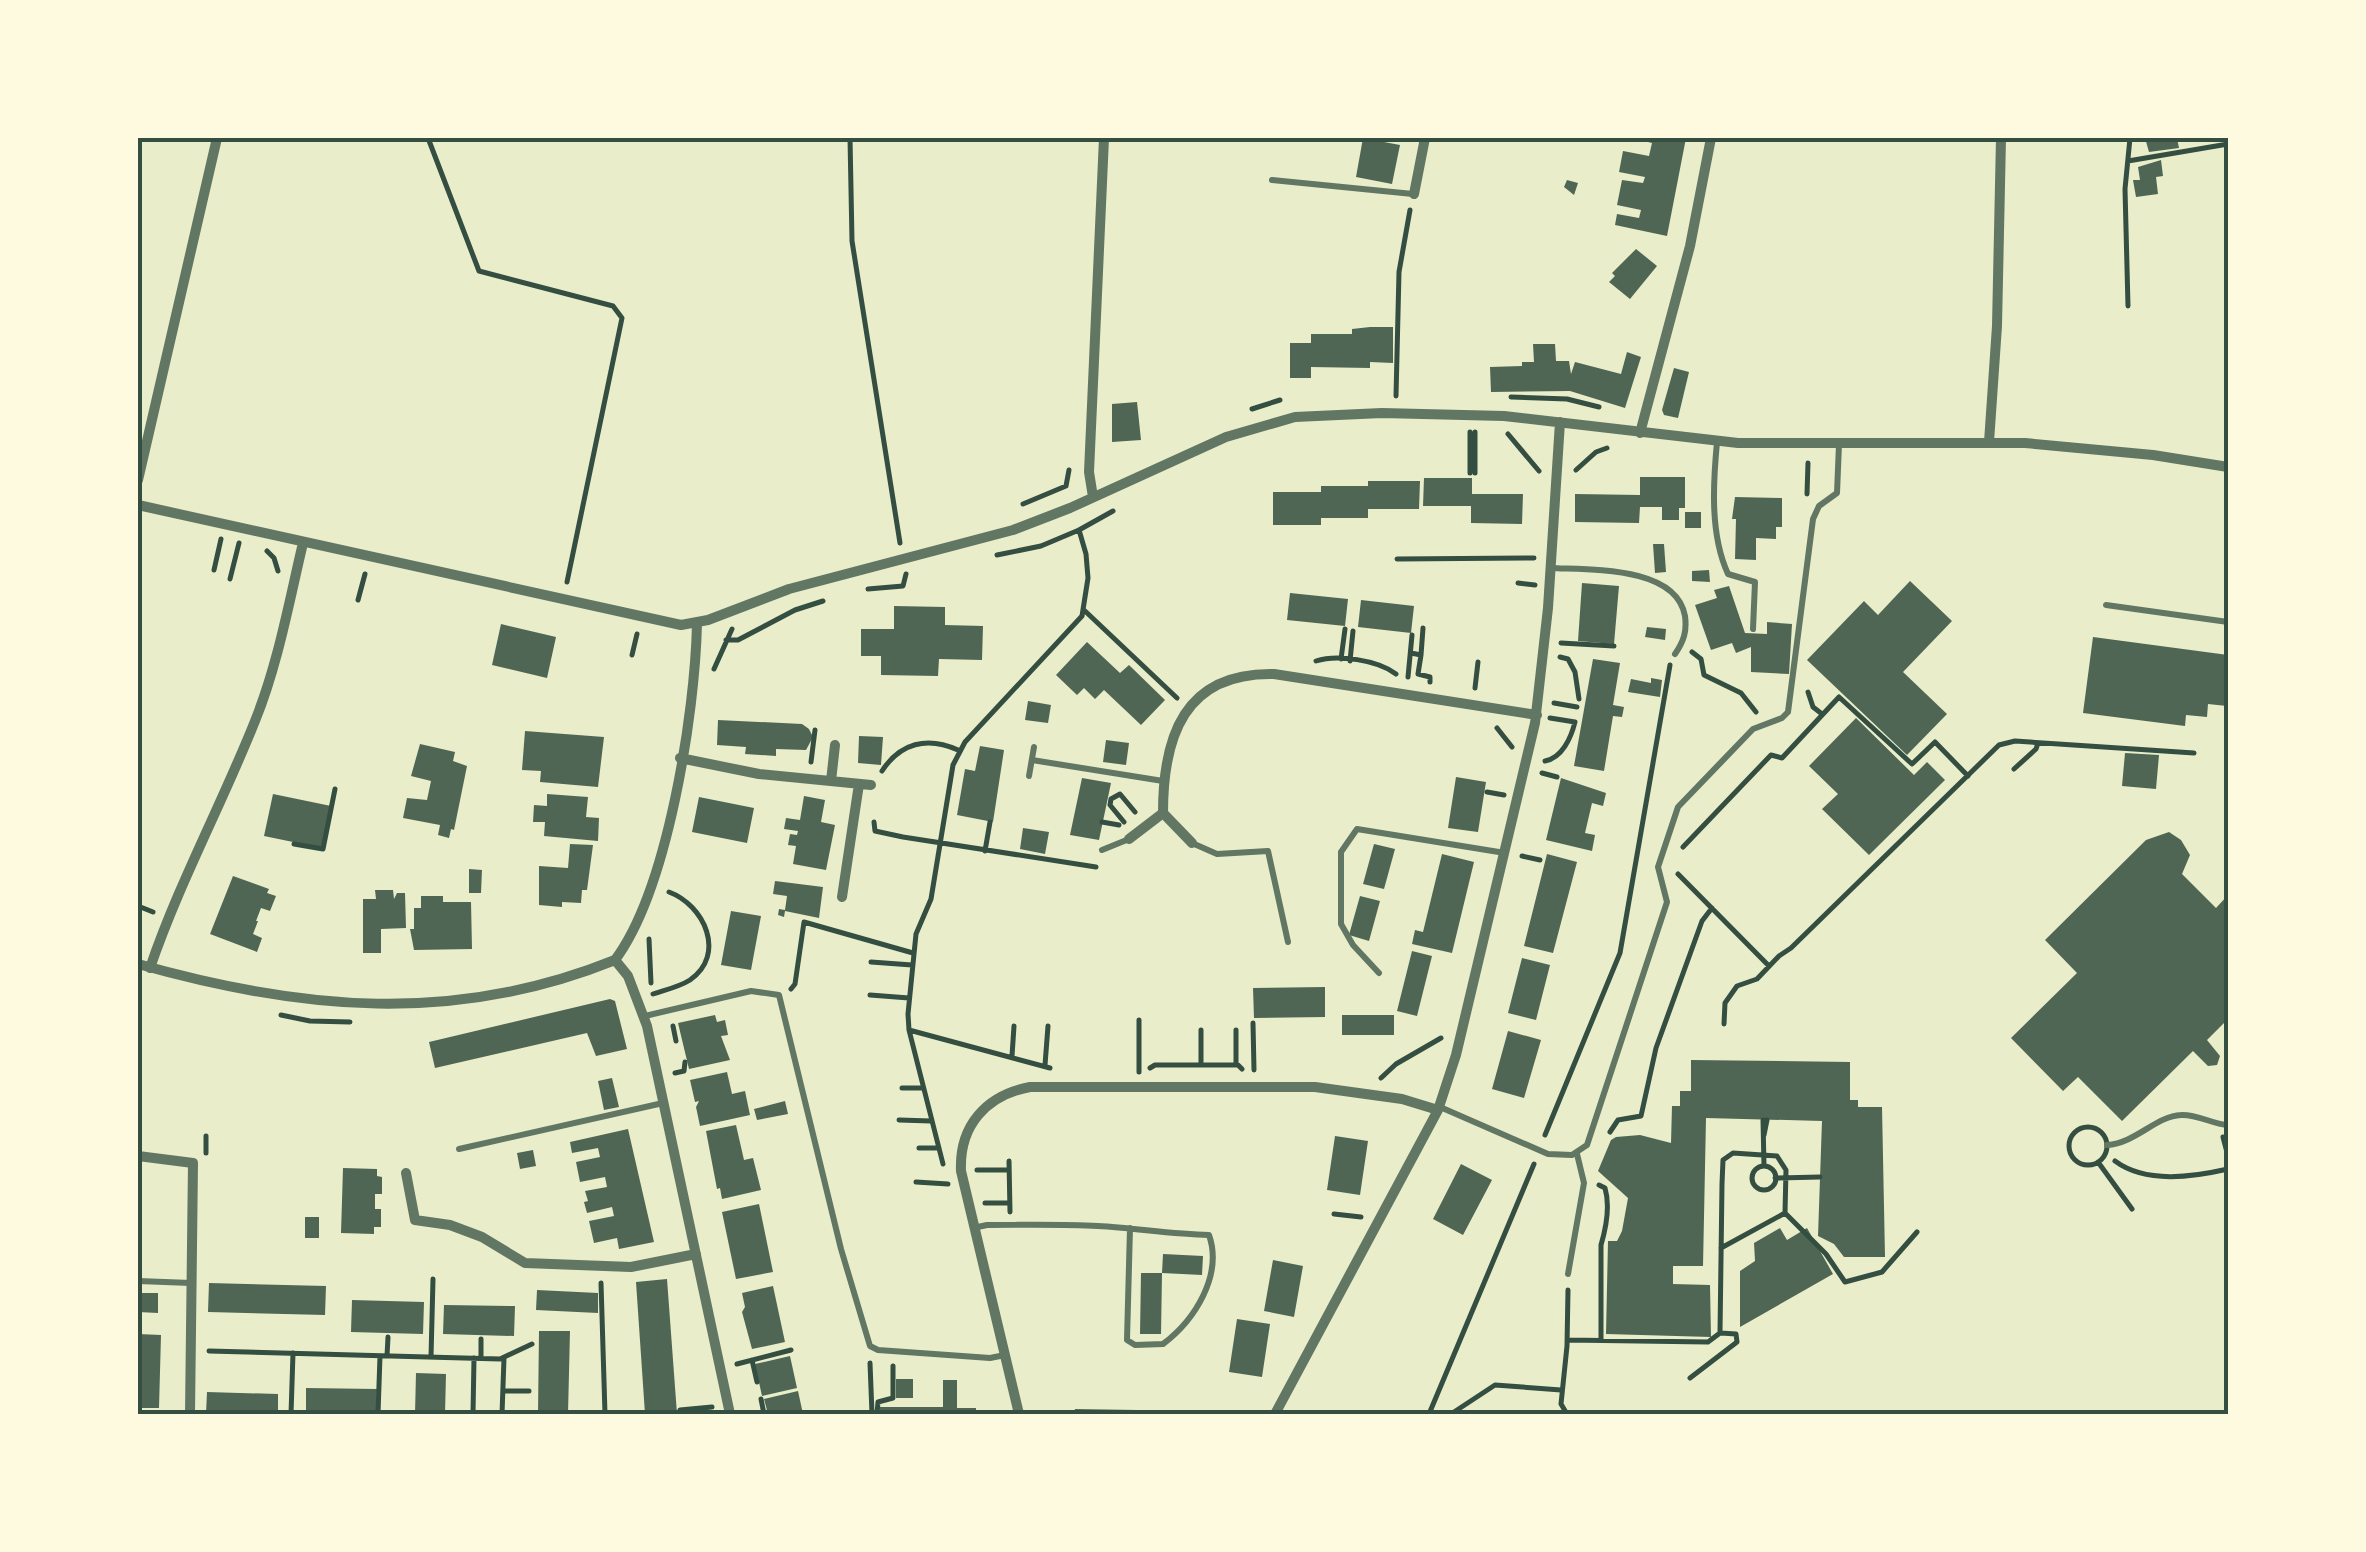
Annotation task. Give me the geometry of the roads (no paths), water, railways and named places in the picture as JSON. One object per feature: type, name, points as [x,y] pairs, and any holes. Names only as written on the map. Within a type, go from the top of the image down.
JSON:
[{"type":"street","points":[[1093,497],[1089,472],[1104,138]]},
{"type":"street","points":[[1410,193],[1425,138]]},
{"type":"street","points":[[1640,433],[1686,262],[1712,138]]},
{"type":"street","points":[[1990,442],[2001,138]]},
{"type":"street","points":[[138,480],[213,139]]},
{"type":"street","points":[[138,506],[660,622],[697,624],[804,584],[1002,534],[1226,437],[1295,417],[1454,414],[1560,422],[1717,442],[1990,442],[2144,454],[2228,467]]},
{"type":"street","points":[[1275,1414],[1439,1108],[1456,1055],[1536,715],[1560,422]]},
{"type":"street","points":[[303,543],[279,646],[255,721],[144,966],[281,998],[332,1004],[413,1005],[518,990],[578,975],[615,960],[633,932],[650,890],[680,758],[697,624]]},
{"type":"street","points":[[1192,843],[1163,814],[1168,747],[1188,709],[1211,688],[1246,675],[1293,677],[1536,715]]},
{"type":"street","points":[[831,781],[835,745]]},
{"type":"street","points":[[680,758],[744,772],[831,781],[871,779],[842,897]]},
{"type":"street","points":[[1129,839],[1163,814]]},
{"type":"street","points":[[615,960],[651,1014],[664,1103],[730,1414]]},
{"type":"street","points":[[1019,1414],[961,1172],[965,1134],[986,1106],[1024,1088],[1315,1087],[1439,1108]]},
{"type":"street","points":[[138,1156],[193,1163],[190,1414]]},
{"type":"street","points":[[406,1173],[415,1220],[450,1224],[482,1237],[525,1263],[630,1267],[696,1254]]},
{"type":"lane","points":[[1272,180],[1410,193]]},
{"type":"lane","points":[[1717,442],[1717,546],[1728,573],[1756,582],[1753,629]]},
{"type":"lane","points":[[1439,1108],[1558,1156],[1577,1154],[1585,1148],[1666,902],[1658,867],[1676,812],[1691,792],[1760,725],[1782,718],[1788,711],[1814,514],[1836,495],[1839,444]]},
{"type":"lane","points":[[1551,564],[1614,572],[1663,584],[1675,594],[1683,609],[1686,626],[1676,654]]},
{"type":"lane","points":[[2106,605],[2228,622]]},
{"type":"lane","points":[[1029,776],[1034,747]]},
{"type":"lane","points":[[1032,760],[1164,780]]},
{"type":"lane","points":[[1379,973],[1353,945],[1342,924],[1342,852],[1358,829],[1506,853]]},
{"type":"lane","points":[[1102,850],[1129,839]]},
{"type":"lane","points":[[1192,843],[1217,854],[1262,849],[1268,852],[1288,942]]},
{"type":"lane","points":[[651,1014],[751,991],[780,996],[865,1336],[875,1350],[990,1358],[1006,1355]]},
{"type":"lane","points":[[459,1149],[664,1103]]},
{"type":"lane","points":[[2106,1149],[2181,1115],[2228,1125]]},
{"type":"lane","points":[[1568,1274],[1584,1183],[1577,1154]]},
{"type":"lane","points":[[973,1228],[1130,1228],[1208,1235],[1214,1250],[1208,1282],[1194,1312],[1163,1344],[1128,1342],[1130,1228]]},
{"type":"lane","points":[[138,1281],[192,1282]]}]
